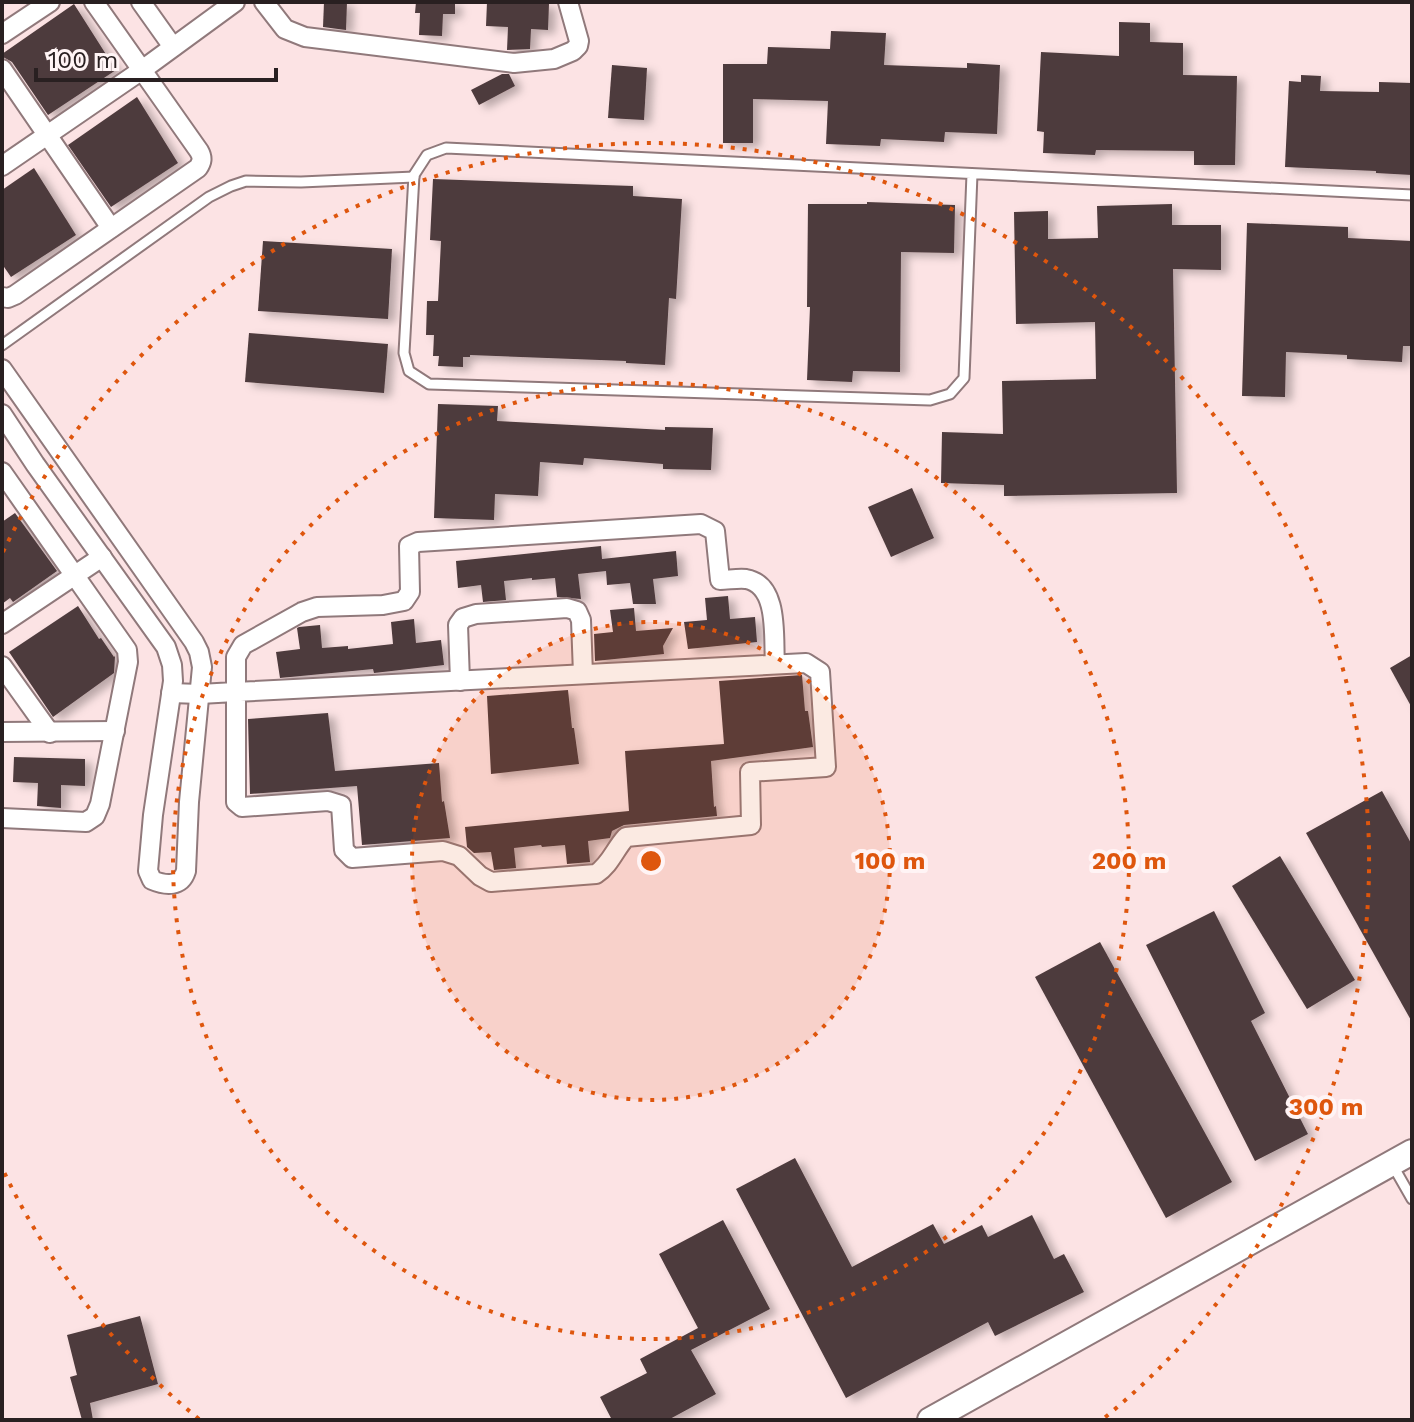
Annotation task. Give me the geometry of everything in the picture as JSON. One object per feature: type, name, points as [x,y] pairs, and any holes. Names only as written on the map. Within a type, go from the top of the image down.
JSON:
[{"type":"street","points":[[2,34],[50,2]]},
{"type":"street","points":[[2,297],[15,295],[201,163],[199,151],[94,2]]},
{"type":"street","points":[[141,2],[173,47]]},
{"type":"street","points":[[2,166],[235,2]]},
{"type":"street","points":[[264,2],[285,29],[305,37],[514,63],[554,59],[578,46],[568,2]]},
{"type":"street","points":[[2,69],[111,228]]},
{"type":"street","points":[[2,369],[199,652],[202,667],[186,871],[183,879],[176,883],[164,885],[152,880],[148,871],[171,693],[172,665],[166,647],[2,414]]},
{"type":"street","points":[[2,818],[86,822],[95,816],[128,662],[127,650],[4,478]]},
{"type":"street","points":[[171,693],[200,694],[235,692],[460,681],[775,664],[806,663],[820,672],[826,767],[750,772],[751,825],[626,837],[604,869],[596,874],[491,882],[459,856],[443,851],[352,858],[344,850],[341,805],[328,801],[242,807],[236,802],[235,692],[236,657],[243,645],[302,612],[317,607],[383,605],[404,601],[410,592],[409,546],[418,542],[701,524],[715,531],[720,580],[747,579],[759,585],[772,603],[775,664]]},
{"type":"street","points":[[2,624],[102,557]]},
{"type":"street","points":[[460,681],[458,625],[463,618],[476,614],[567,608],[577,611],[581,620],[583,674]]},
{"type":"street","points":[[2,666],[50,733]]},
{"type":"street","points":[[2,732],[115,731]]},
{"type":"street","points":[[152,823],[188,826]]},
{"type":"street","points":[[930,1420],[1402,1157]]},
{"type":"lane","points":[[972,174],[964,378],[950,394],[930,400],[429,384],[409,371],[404,353],[414,177],[427,155],[446,148],[1412,195]]},
{"type":"lane","points":[[2,345],[209,197],[231,186],[246,181],[414,177]]},
{"type":"lane","points":[[1402,1157],[1412,1199]]},
{"type":"building","points":[[324,2],[347,2],[346,30],[323,27]]},
{"type":"building","points":[[416,2],[455,2],[455,14],[443,14],[442,36],[419,35],[420,13],[415,13]]},
{"type":"building","points":[[487,2],[549,4],[548,30],[531,29],[530,49],[507,50],[508,27],[486,26]]},
{"type":"building","points":[[74,4],[116,70],[48,115],[12,62],[2,54]]},
{"type":"building","points":[[1119,22],[1150,23],[1150,42],[1183,43],[1183,75],[1237,76],[1235,165],[1194,165],[1194,151],[1096,150],[1095,155],[1043,153],[1044,132],[1037,131],[1041,52],[1119,56]]},
{"type":"building","points":[[831,31],[886,33],[884,65],[967,68],[967,63],[1000,65],[997,134],[945,132],[944,142],[881,139],[880,146],[826,144],[828,101],[753,99],[753,143],[723,143],[723,64],[767,64],[768,47],[830,49]]},
{"type":"building","points":[[612,65],[647,68],[644,120],[608,118]]},
{"type":"building","points":[[502,74],[509,74],[515,86],[479,105],[471,90]]},
{"type":"building","points":[[1301,75],[1321,76],[1320,91],[1379,92],[1379,82],[1412,83],[1412,175],[1285,167],[1289,81],[1301,82]]},
{"type":"building","points":[[137,97],[178,163],[111,207],[68,145]]},
{"type":"building","points":[[34,168],[76,235],[11,277],[2,264],[2,190]]},
{"type":"building","points":[[433,179],[633,186],[633,196],[682,199],[676,299],[669,298],[665,365],[470,355],[463,357],[463,367],[438,366],[439,356],[433,356],[434,335],[426,335],[427,301],[438,301],[441,241],[430,240]]},
{"type":"building","points":[[867,202],[955,205],[954,253],[901,252],[900,372],[853,371],[852,382],[807,380],[810,307],[807,307],[808,204]]},
{"type":"building","points":[[1172,204],[1172,225],[1221,225],[1221,270],[1173,269],[1177,493],[1004,496],[1004,485],[941,483],[942,432],[1003,434],[1002,381],[1096,379],[1095,322],[1016,324],[1014,212],[1048,211],[1048,239],[1098,238],[1097,206]]},
{"type":"building","points":[[1247,223],[1348,227],[1348,238],[1412,241],[1412,346],[1403,346],[1402,362],[1286,352],[1285,397],[1242,396]]},
{"type":"building","points":[[263,241],[392,249],[388,319],[258,311]]},
{"type":"building","points":[[249,333],[388,344],[384,393],[245,382]]},
{"type":"building","points":[[438,404],[498,406],[497,421],[665,430],[665,427],[713,428],[711,470],[663,469],[663,464],[584,458],[583,465],[540,462],[538,496],[495,494],[494,520],[434,518]]},
{"type":"building","points":[[912,488],[934,538],[891,557],[868,507]]},
{"type":"building","points":[[15,513],[57,571],[13,602],[10,598],[2,604],[2,522]]},
{"type":"building","points":[[601,546],[602,559],[676,551],[678,576],[653,579],[656,604],[633,604],[630,583],[607,585],[606,571],[578,574],[581,599],[557,597],[555,578],[504,581],[506,600],[483,602],[481,585],[458,588],[456,561]]},
{"type":"building","points":[[728,596],[730,619],[755,617],[757,642],[688,649],[684,622],[707,620],[705,598]]},
{"type":"building","points":[[78,606],[99,639],[115,656],[114,673],[53,717],[9,652]]},
{"type":"building","points":[[634,608],[636,631],[673,628],[663,646],[664,654],[595,661],[594,634],[613,632],[610,610]]},
{"type":"building","points":[[414,619],[416,643],[441,640],[444,665],[374,673],[373,669],[280,678],[276,652],[300,649],[299,627],[320,625],[322,648],[348,646],[348,649],[393,644],[391,622]]},
{"type":"building","points":[[1412,655],[1412,708],[1390,668]]},
{"type":"building","points":[[802,675],[805,711],[808,711],[813,747],[711,761],[717,816],[624,825],[612,831],[610,838],[588,841],[590,862],[567,864],[565,845],[541,845],[514,848],[516,868],[494,870],[491,852],[474,853],[467,847],[465,827],[629,811],[625,751],[724,744],[719,681]]},
{"type":"building","points":[[568,690],[579,764],[491,774],[487,696]]},
{"type":"building","points":[[328,713],[335,771],[439,763],[442,802],[450,838],[362,845],[357,786],[250,794],[248,719]]},
{"type":"building","points":[[14,757],[85,759],[85,786],[61,785],[61,808],[37,806],[38,783],[13,782]]},
{"type":"building","points":[[1382,791],[1412,845],[1412,1022],[1306,833]]},
{"type":"building","points":[[1280,856],[1355,980],[1307,1009],[1232,886]]},
{"type":"building","points":[[1214,911],[1265,1013],[1251,1021],[1308,1134],[1255,1161],[1146,945]]},
{"type":"building","points":[[1100,942],[1232,1182],[1166,1218],[1035,977]]},
{"type":"building","points":[[795,1158],[852,1267],[933,1224],[944,1244],[982,1225],[988,1237],[1032,1215],[1054,1259],[1064,1254],[1084,1292],[995,1336],[988,1322],[846,1398],[736,1189]]},
{"type":"building","points":[[723,1220],[770,1309],[691,1350],[716,1394],[668,1420],[612,1420],[600,1397],[647,1373],[640,1359],[698,1328],[659,1254]]},
{"type":"building","points":[[140,1316],[158,1384],[90,1403],[93,1420],[82,1420],[70,1377],[77,1375],[67,1335]]}]
